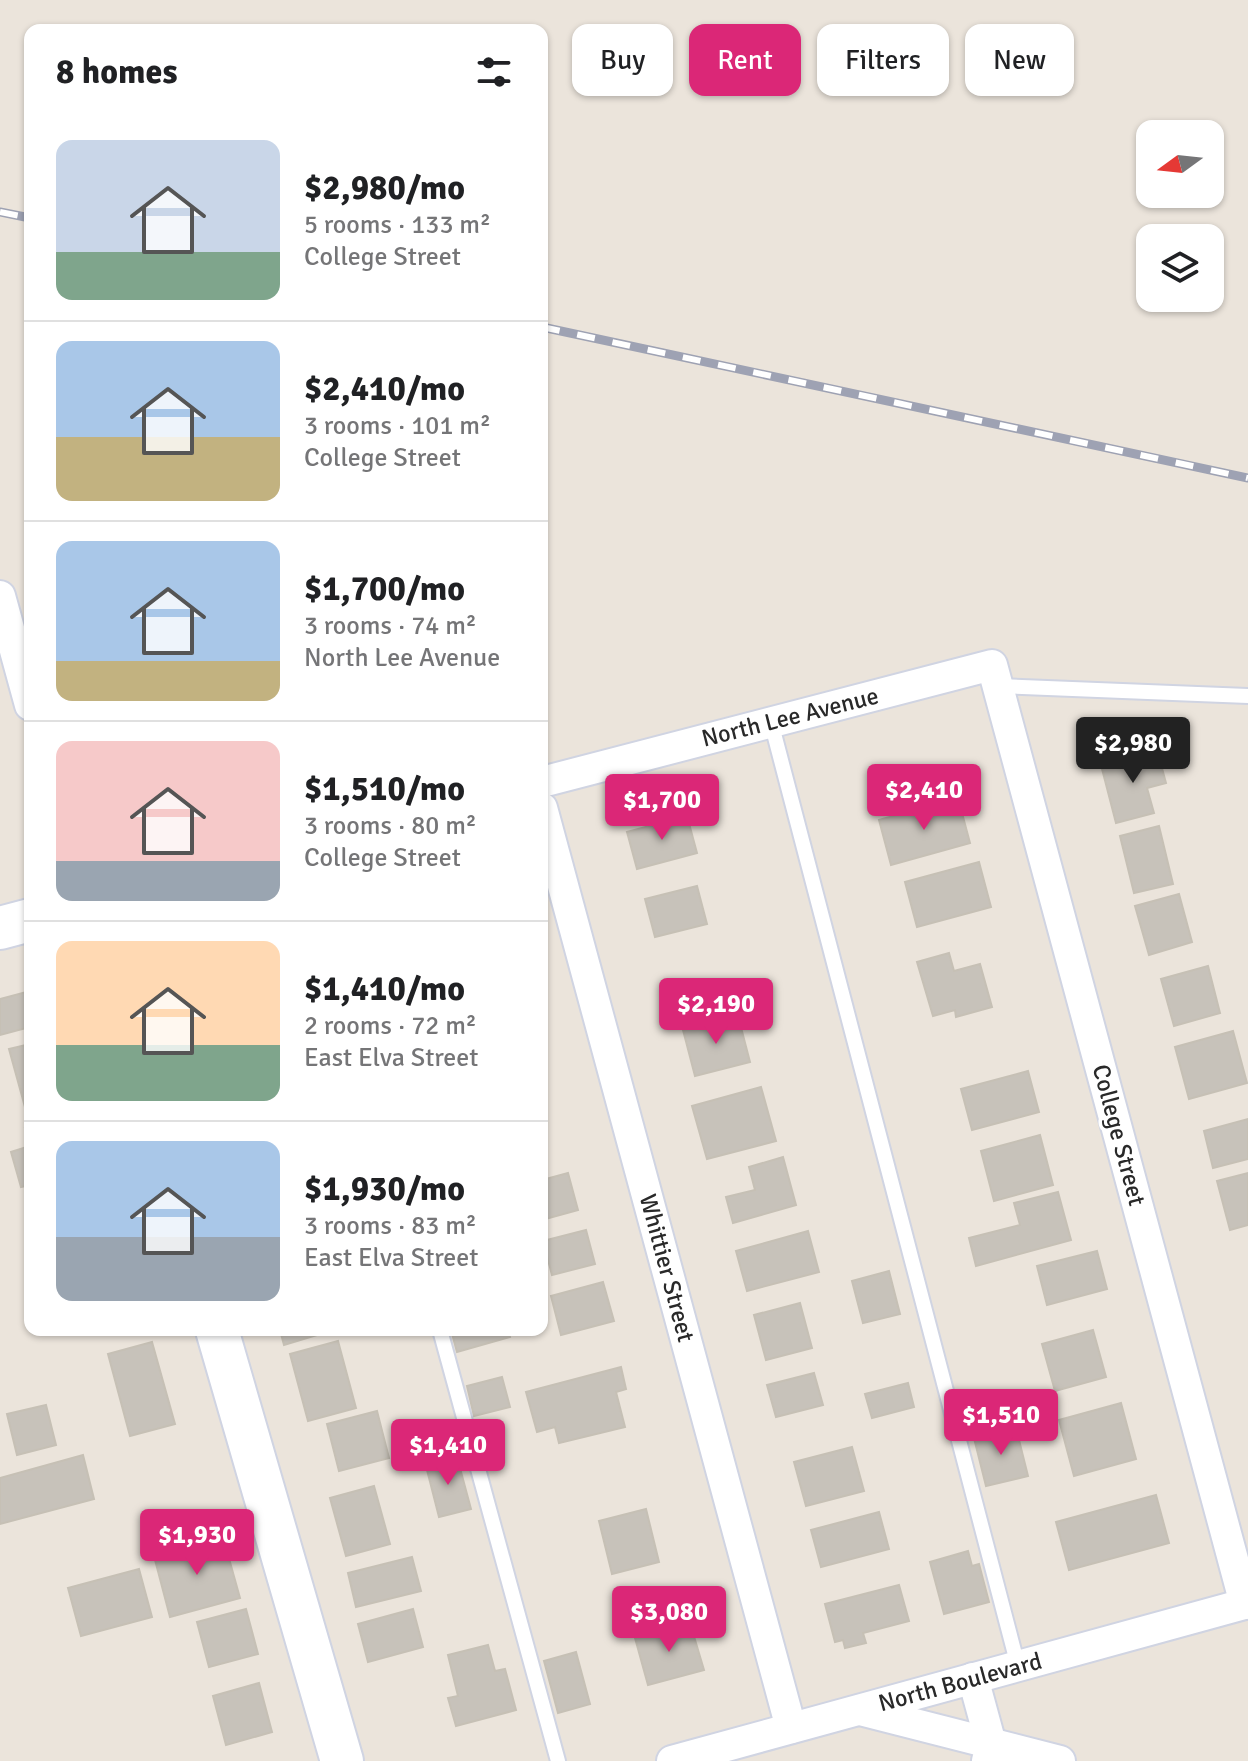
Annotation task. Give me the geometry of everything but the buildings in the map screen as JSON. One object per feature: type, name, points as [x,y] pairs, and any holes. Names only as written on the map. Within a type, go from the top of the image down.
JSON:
[{"type":"street","points":[[0,596],[24,683]]},
{"type":"street","name":"North Lee Avenue","points":[[548,780],[771,722],[995,676]]},
{"type":"street","name":"College Street","points":[[995,676],[1246,1604]]},
{"type":"street","name":"Whittier Street","points":[[548,830],[791,1728]]},
{"type":"street","points":[[0,928],[24,922]]},
{"type":"street","points":[[219,1336],[342,1761]]},
{"type":"street","name":"North Boulevard","points":[[672,1761],[715,1755],[791,1728],[1246,1604]]},
{"type":"street","points":[[973,1678],[989,1753]]},
{"type":"street","points":[[858,1710],[989,1753],[1060,1761]]},
{"type":"lane","points":[[995,676],[1248,696]]},
{"type":"lane","points":[[771,722],[1018,1666]]},
{"type":"lane","points":[[442,1336],[558,1761]]},
{"type":"railway","points":[[0,212],[24,217]]},
{"type":"railway","points":[[548,328],[1248,478]]}]
